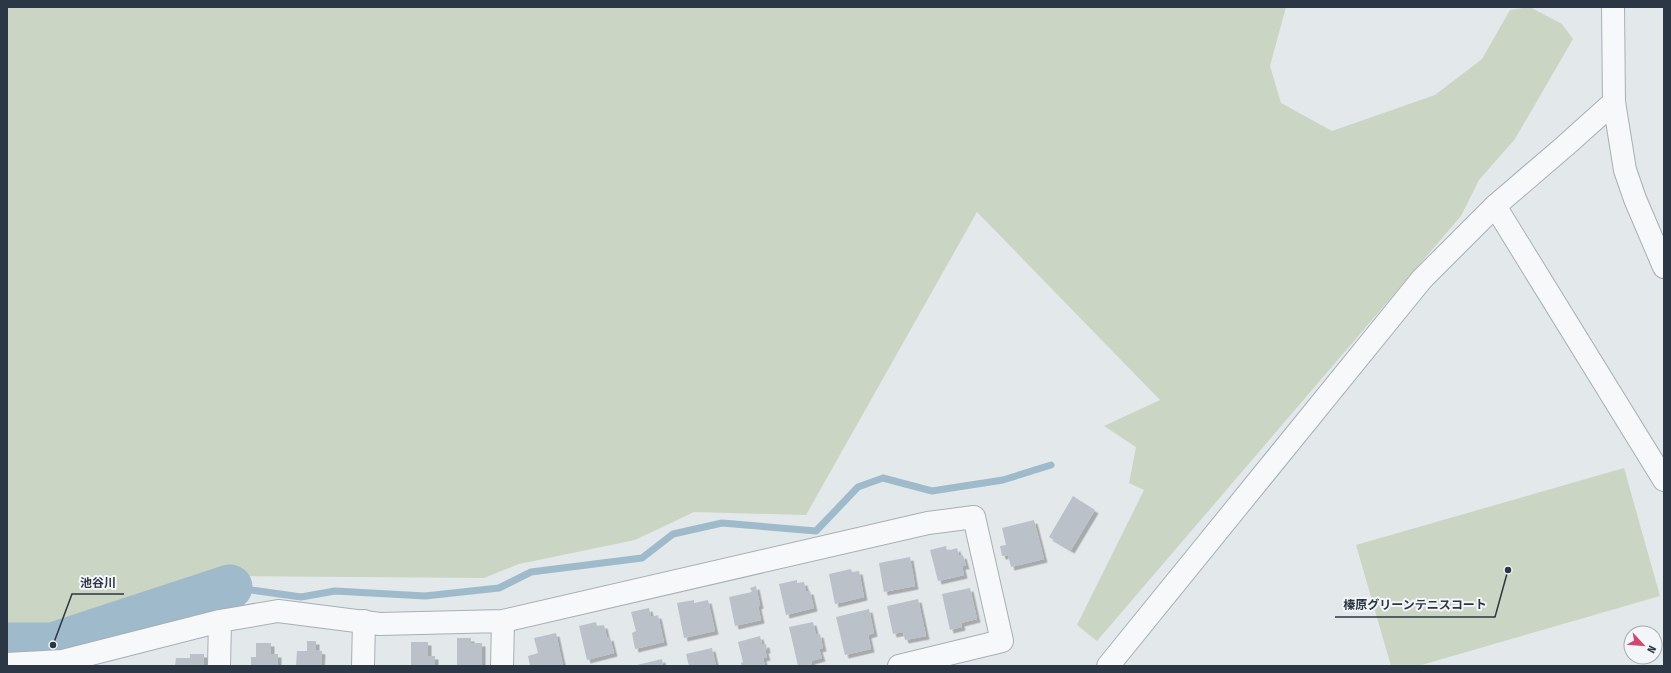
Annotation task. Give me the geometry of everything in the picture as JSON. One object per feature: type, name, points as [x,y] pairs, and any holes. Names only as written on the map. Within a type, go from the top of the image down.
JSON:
[{"type":"street","points":[[1613,7],[1614,102],[1625,170],[1635,199],[1664,267]]},
{"type":"street","points":[[1108,666],[1422,278],[1495,206],[1566,146],[1614,102]]},
{"type":"street","points":[[1495,206],[1664,480]]},
{"type":"street","points":[[7,664],[63,664],[220,621],[278,611],[380,624],[503,621],[920,525],[974,516],[1002,641],[899,666]]},
{"type":"street","points":[[219,666],[220,621]]},
{"type":"street","points":[[502,666],[503,621]]},
{"type":"street","points":[[363,666],[364,622]]},
{"type":"green space","points":[[7,7],[1286,7],[1270,66],[1281,103],[1332,131],[1435,95],[1482,59],[1510,10],[1530,7],[1562,24],[1573,39],[1515,139],[1479,180],[1461,216],[1097,641],[1077,625],[1144,490],[1129,483],[1136,447],[1104,426],[1160,400],[977,212],[806,515],[694,512],[635,540],[519,564],[484,578],[219,576],[48,633],[7,633]]},
{"type":"green space","points":[[1624,468],[1660,596],[1418,666],[1391,666],[1356,545]]},
{"type":"building","points":[[1073,496],[1095,510],[1071,550],[1049,537]]},
{"type":"building","points":[[1034,520],[1044,559],[1011,567],[1008,555],[1002,556],[1000,546],[1006,545],[1002,528]]},
{"type":"building","points":[[946,546],[947,551],[957,548],[959,556],[963,555],[966,566],[962,566],[964,575],[938,581],[930,550]]},
{"type":"building","points":[[910,557],[915,586],[884,592],[879,563]]},
{"type":"building","points":[[851,569],[852,572],[859,571],[864,597],[835,604],[829,574]]},
{"type":"building","points":[[797,580],[797,583],[804,582],[806,591],[810,591],[814,608],[786,615],[779,584]]},
{"type":"building","points":[[756,586],[761,620],[735,626],[729,597],[752,592],[750,588]]},
{"type":"building","points":[[970,588],[977,619],[961,623],[962,627],[950,630],[942,594]]},
{"type":"building","points":[[918,599],[926,636],[905,640],[903,632],[893,634],[887,606]]},
{"type":"building","points":[[694,600],[694,603],[708,600],[715,631],[684,638],[677,603]]},
{"type":"building","points":[[649,608],[651,617],[658,615],[664,642],[635,649],[632,633],[636,631],[631,612]]},
{"type":"building","points":[[869,609],[874,633],[868,635],[871,649],[845,655],[836,617]]},
{"type":"building","points":[[596,622],[597,626],[604,625],[607,638],[610,637],[614,653],[587,660],[579,626]]},
{"type":"building","points":[[813,622],[816,635],[820,634],[823,648],[819,649],[822,658],[811,661],[812,664],[798,666],[789,627]]},
{"type":"building","points":[[556,633],[563,666],[530,666],[528,656],[538,653],[534,638]]},
{"type":"building","points":[[760,636],[762,645],[766,644],[767,650],[765,650],[767,657],[763,658],[765,666],[742,666],[741,663],[743,662],[738,642]]},
{"type":"building","points":[[457,638],[471,638],[471,643],[482,643],[482,666],[457,666]]},
{"type":"building","points":[[307,641],[316,641],[316,650],[322,651],[321,666],[296,666],[297,651],[307,651]]},
{"type":"building","points":[[411,642],[428,642],[428,656],[435,656],[435,666],[411,666]]},
{"type":"building","points":[[256,643],[271,643],[271,654],[278,654],[278,666],[251,666],[251,657],[256,657]]},
{"type":"building","points":[[712,648],[716,666],[689,666],[686,654]]},
{"type":"building","points":[[190,654],[204,654],[204,666],[175,666],[176,658],[190,658]]},
{"type":"building","points":[[662,659],[663,666],[637,666],[637,665]]},
{"type":"waterway","points":[[230,587],[301,597],[335,591],[425,596],[499,588],[531,572],[642,558],[673,534],[722,523],[816,531],[858,487],[883,478],[932,491],[1003,480],[1051,465]]},
{"type":"waterway","points":[[7,645],[53,645],[230,587]]},
{"type":"place","name":"榛原グリーンテニスコート","points":[[1508,570]]},
{"type":"place","name":"池谷川","points":[[53,645]]}]
